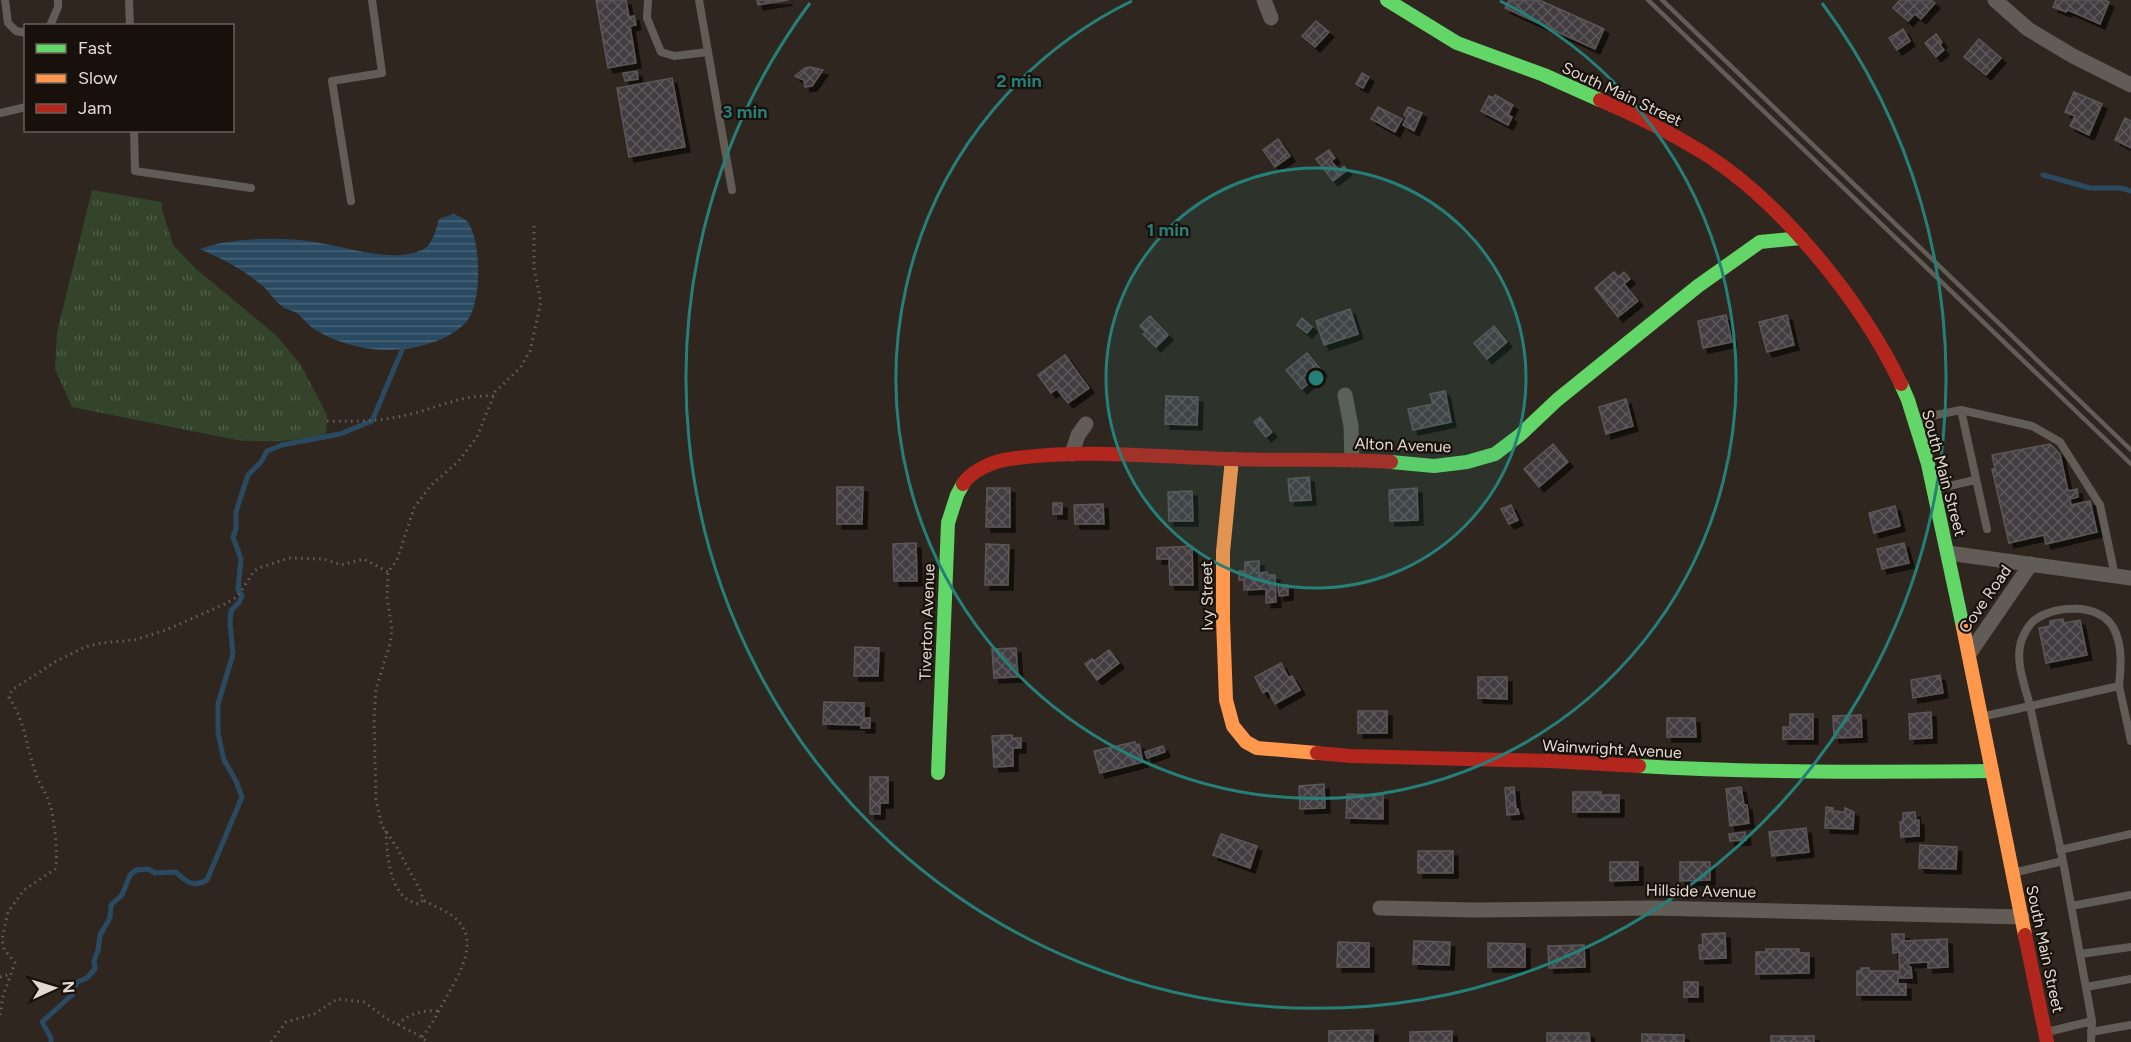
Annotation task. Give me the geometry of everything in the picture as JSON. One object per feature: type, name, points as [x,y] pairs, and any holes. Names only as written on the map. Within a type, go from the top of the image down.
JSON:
[{"type":"street","points":[[1264,0],[1271,18]]},
{"type":"street","points":[[1995,0],[2028,29],[2073,56],[2131,85]]},
{"type":"street","name":"South Main Street","points":[[1396,2],[1457,43],[1544,75],[1612,105],[1702,152],[1750,188],[1811,248],[1866,322],[1889,360],[1914,419],[1934,489],[2046,1037]]},
{"type":"street","name":"Alton Avenue","points":[[968,476],[987,465],[1008,459],[1091,453],[1232,459],[1352,460],[1434,466],[1467,462],[1495,454],[1520,435],[1557,400],[1698,286],[1760,242],[1801,238]]},
{"type":"street","points":[[1346,395],[1351,426],[1352,460]]},
{"type":"street","points":[[1072,454],[1078,435],[1086,423]]},
{"type":"street","name":"Ivy Street","points":[[1232,459],[1223,544],[1223,620],[1227,700],[1230,719],[1237,732]]},
{"type":"street","name":"Tiverton Avenue","points":[[938,773],[948,522],[957,495],[968,476]]},
{"type":"street","name":"Cove Road","points":[[1948,553],[2131,578]]},
{"type":"street","name":"Cove Road","points":[[1969,654],[2031,564]]},
{"type":"street","name":"Wainwright Avenue","points":[[1237,732],[1246,742],[1264,749],[1338,756],[1550,761],[1725,771],[1831,773],[1992,771]]},
{"type":"street","name":"Hillside Avenue","points":[[1380,908],[1475,910],[1653,908],[2022,917]]},
{"type":"lane","points":[[5,0],[8,23],[16,30],[24,32]]},
{"type":"lane","points":[[51,24],[58,7],[58,0]]},
{"type":"lane","points":[[129,0],[130,24]]},
{"type":"lane","points":[[351,201],[332,81],[382,73],[372,0]]},
{"type":"lane","points":[[648,0],[647,18],[661,51],[674,56],[708,52]]},
{"type":"lane","points":[[699,0],[732,190]]},
{"type":"lane","points":[[0,113],[24,107]]},
{"type":"lane","points":[[134,132],[135,171],[251,188]]},
{"type":"lane","points":[[1914,419],[1961,410],[2032,426],[2060,442],[2100,505],[2115,576]]},
{"type":"lane","points":[[1961,410],[1987,529]]},
{"type":"lane","points":[[1934,489],[1975,480]]},
{"type":"lane","points":[[2091,1042],[2092,1021],[2063,861],[2021,667],[2021,641],[2035,620],[2052,612],[2074,609],[2090,610],[2112,626],[2122,661],[2119,686],[2131,741]]},
{"type":"lane","points":[[1981,717],[2119,686]]},
{"type":"lane","points":[[2060,850],[2131,834]]},
{"type":"lane","points":[[2013,873],[2063,861]]},
{"type":"lane","points":[[2071,906],[2131,895]]},
{"type":"lane","points":[[2080,954],[2131,947]]},
{"type":"lane","points":[[2086,987],[2131,979]]},
{"type":"lane","points":[[2046,1037],[2092,1021]]},
{"type":"lane","points":[[2091,1032],[2131,1025]]},
{"type":"path","points":[[422,1037],[440,1011],[464,966],[466,934],[456,918],[423,900],[396,846],[382,826],[376,799],[375,689],[390,644],[392,630],[387,597],[388,572],[397,560],[414,508],[431,485],[458,462],[477,437],[494,396],[505,381],[520,368],[530,351],[541,302],[534,268],[534,224]]},
{"type":"path","points":[[327,421],[360,422],[392,419],[468,397],[494,396]]},
{"type":"path","points":[[0,1015],[3,996],[15,963],[4,949],[2,939],[8,912],[24,890],[55,869],[58,853],[50,802],[38,781],[23,721],[9,697],[12,690],[55,662],[85,647],[134,640],[166,630],[216,609],[238,596],[259,568],[289,558],[324,559],[341,565],[364,559],[388,572]]},
{"type":"path","points":[[386,831],[394,883],[403,896],[413,903],[419,904],[423,900]]},
{"type":"path","points":[[0,977],[11,974]]},
{"type":"path","points":[[271,1042],[286,1022],[314,1014],[337,999],[364,1002],[427,1042]]},
{"type":"path","points":[[398,1025],[403,1018],[421,1012],[440,1011]]},
{"type":"green space","points":[[92,190],[162,202],[173,245],[195,268],[277,336],[301,365],[327,415],[326,434],[282,441],[237,440],[72,407],[55,369],[57,332]]},
{"type":"water","points":[[454,214],[469,224],[476,245],[478,273],[472,312],[458,330],[447,337],[405,349],[377,350],[326,336],[296,313],[285,308],[251,277],[200,249],[241,240],[287,239],[382,255],[410,254],[426,248],[434,236],[439,219]]},
{"type":"building","points":[[596,0],[626,0],[629,17],[634,16],[636,25],[630,26],[636,63],[608,68]]},
{"type":"building","points":[[757,0],[788,0],[758,5]]},
{"type":"building","points":[[1509,0],[1539,0],[1604,29],[1595,49],[1505,8]]},
{"type":"building","points":[[1900,0],[1931,0],[1935,3],[1921,19],[1915,14],[1908,21],[1893,8]]},
{"type":"building","points":[[2056,0],[2104,0],[2109,2],[2100,24],[2068,10],[2066,12],[2053,7]]},
{"type":"building","points":[[1316,21],[1329,32],[1315,47],[1302,36]]},
{"type":"building","points":[[1903,29],[1910,41],[1897,50],[1889,38]]},
{"type":"building","points":[[1936,34],[1944,50],[1936,57],[1925,43]]},
{"type":"building","points":[[1979,39],[2001,58],[1986,75],[1964,57]]},
{"type":"building","points":[[810,67],[823,70],[812,86],[805,87],[804,80],[795,76]]},
{"type":"building","points":[[637,71],[638,79],[625,81],[623,73]]},
{"type":"building","points":[[1362,73],[1369,77],[1363,88],[1356,84]]},
{"type":"building","points":[[672,78],[685,147],[629,157],[617,88]]},
{"type":"building","points":[[2074,92],[2102,104],[2089,135],[2070,126],[2075,116],[2065,112]]},
{"type":"building","points":[[1495,95],[1513,105],[1508,115],[1512,117],[1508,125],[1481,111],[1489,96],[1494,98]]},
{"type":"building","points":[[1378,107],[1402,119],[1395,132],[1371,119]]},
{"type":"building","points":[[1408,107],[1422,113],[1414,131],[1403,125]]},
{"type":"building","points":[[2125,118],[2131,121],[2131,148],[2115,140]]},
{"type":"building","points":[[1278,139],[1290,156],[1275,167],[1263,150]]},
{"type":"building","points":[[1329,150],[1335,158],[1331,161],[1339,170],[1344,166],[1347,170],[1333,181],[1316,159]]},
{"type":"building","points":[[1614,272],[1618,277],[1624,272],[1630,279],[1624,284],[1638,301],[1618,317],[1595,288]]},
{"type":"building","points":[[1350,309],[1358,334],[1324,345],[1316,321]]},
{"type":"building","points":[[1726,315],[1732,342],[1703,348],[1698,321]]},
{"type":"building","points":[[1787,315],[1794,345],[1767,352],[1759,322]]},
{"type":"building","points":[[1150,316],[1168,335],[1156,347],[1143,334],[1146,332],[1140,326]]},
{"type":"building","points":[[1302,318],[1312,327],[1307,333],[1297,325]]},
{"type":"building","points":[[1494,326],[1507,342],[1487,359],[1474,343]]},
{"type":"building","points":[[1307,353],[1322,371],[1302,389],[1286,370]]},
{"type":"building","points":[[1065,355],[1089,388],[1068,403],[1057,389],[1051,393],[1038,375]]},
{"type":"building","points":[[1445,391],[1451,422],[1413,430],[1408,409],[1433,404],[1430,394]]},
{"type":"building","points":[[1166,396],[1198,397],[1197,425],[1165,424]]},
{"type":"building","points":[[1626,399],[1633,426],[1606,434],[1599,407]]},
{"type":"building","points":[[1260,417],[1272,432],[1266,437],[1254,422]]},
{"type":"building","points":[[1553,444],[1568,462],[1539,487],[1524,469]]},
{"type":"building","points":[[2050,444],[2060,454],[2068,491],[2077,489],[2078,497],[2070,499],[2071,505],[2090,501],[2097,532],[2046,544],[2044,535],[2009,543],[1992,469],[1995,469],[1992,455]]},
{"type":"building","points":[[1309,477],[1311,500],[1290,501],[1288,479]]},
{"type":"building","points":[[837,487],[863,487],[862,524],[837,524]]},
{"type":"building","points":[[987,488],[1010,488],[1010,527],[986,527]]},
{"type":"building","points":[[1417,488],[1418,520],[1390,521],[1389,490]]},
{"type":"building","points":[[1192,491],[1193,521],[1169,521],[1168,492]]},
{"type":"building","points":[[1053,503],[1062,503],[1062,514],[1053,514]]},
{"type":"building","points":[[1103,504],[1104,524],[1075,524],[1074,505]]},
{"type":"building","points":[[1511,505],[1518,520],[1509,524],[1501,509]]},
{"type":"building","points":[[1895,506],[1900,526],[1874,533],[1869,513]]},
{"type":"building","points":[[916,543],[917,581],[894,581],[893,544]]},
{"type":"building","points":[[1904,543],[1909,563],[1882,569],[1877,549]]},
{"type":"building","points":[[986,544],[1009,545],[1008,585],[985,585]]},
{"type":"building","points":[[1192,546],[1193,585],[1170,585],[1169,559],[1157,559],[1157,548]]},
{"type":"building","points":[[1259,561],[1259,573],[1267,572],[1267,575],[1275,575],[1276,602],[1266,603],[1266,589],[1244,590],[1244,580],[1239,580],[1239,571],[1245,571],[1245,562]]},
{"type":"building","points":[[1278,585],[1288,585],[1288,595],[1279,596]]},
{"type":"building","points":[[2063,619],[2064,623],[2080,620],[2087,655],[2046,663],[2039,628],[2050,626],[2050,621]]},
{"type":"building","points":[[855,647],[879,648],[878,676],[854,676]]},
{"type":"building","points":[[1016,648],[1018,677],[994,678],[992,649]]},
{"type":"building","points":[[1109,650],[1119,663],[1097,680],[1085,664],[1092,659],[1094,661]]},
{"type":"building","points":[[1281,663],[1288,677],[1292,676],[1300,690],[1275,704],[1268,690],[1263,693],[1255,677]]},
{"type":"building","points":[[1940,675],[1943,693],[1913,698],[1911,680]]},
{"type":"building","points":[[1478,677],[1507,677],[1507,699],[1478,698]]},
{"type":"building","points":[[824,702],[864,703],[864,718],[870,718],[870,728],[861,728],[861,725],[823,724]]},
{"type":"building","points":[[1358,711],[1387,711],[1387,733],[1358,733]]},
{"type":"building","points":[[1931,712],[1932,738],[1910,739],[1909,714]]},
{"type":"building","points":[[1790,714],[1813,714],[1813,739],[1783,739],[1783,727],[1790,727]]},
{"type":"building","points":[[1861,715],[1862,737],[1834,738],[1833,716]]},
{"type":"building","points":[[1667,718],[1695,718],[1696,737],[1667,737]]},
{"type":"building","points":[[1012,735],[1012,738],[1021,738],[1021,748],[1013,748],[1013,766],[994,767],[992,736]]},
{"type":"building","points":[[1135,742],[1136,745],[1139,744],[1143,762],[1100,773],[1094,751]]},
{"type":"building","points":[[1163,746],[1165,752],[1147,758],[1145,752]]},
{"type":"building","points":[[870,777],[888,777],[888,803],[880,803],[880,814],[870,814]]},
{"type":"building","points":[[1324,784],[1325,808],[1300,809],[1299,786]]},
{"type":"building","points":[[1514,787],[1516,809],[1519,814],[1507,815],[1505,788]]},
{"type":"building","points":[[1741,787],[1744,805],[1747,805],[1749,823],[1730,826],[1726,789]]},
{"type":"building","points":[[1573,792],[1601,792],[1601,795],[1619,795],[1619,812],[1573,812]]},
{"type":"building","points":[[1347,794],[1383,795],[1383,819],[1346,818]]},
{"type":"building","points":[[1826,807],[1833,808],[1833,811],[1845,812],[1845,808],[1854,812],[1853,829],[1825,828]]},
{"type":"building","points":[[1915,812],[1916,821],[1919,820],[1919,836],[1901,837],[1900,822],[1903,821],[1903,813]]},
{"type":"building","points":[[1806,828],[1809,852],[1772,856],[1769,832]]},
{"type":"building","points":[[1745,832],[1746,840],[1730,841],[1729,834]]},
{"type":"building","points":[[1221,834],[1257,846],[1250,868],[1213,855]]},
{"type":"building","points":[[1920,845],[1957,847],[1956,869],[1919,868]]},
{"type":"building","points":[[1418,851],[1453,851],[1453,873],[1418,873]]},
{"type":"building","points":[[1610,862],[1638,862],[1638,880],[1610,881]]},
{"type":"building","points":[[1680,862],[1710,862],[1710,880],[1680,881]]},
{"type":"building","points":[[1725,933],[1726,958],[1700,959],[1699,945],[1703,945],[1702,934]]},
{"type":"building","points":[[1892,934],[1904,934],[1904,941],[1947,939],[1948,967],[1928,968],[1928,962],[1908,963],[1911,967],[1912,978],[1900,978],[1899,952],[1893,953]]},
{"type":"building","points":[[1414,941],[1450,942],[1449,965],[1413,964]]},
{"type":"building","points":[[1338,942],[1369,943],[1369,967],[1337,967]]},
{"type":"building","points":[[1488,943],[1525,944],[1525,967],[1488,967]]},
{"type":"building","points":[[1584,945],[1585,967],[1549,968],[1548,946]]},
{"type":"building","points":[[1766,949],[1799,949],[1799,953],[1809,953],[1809,973],[1756,974],[1756,952],[1766,952]]},
{"type":"building","points":[[1861,968],[1869,968],[1869,971],[1898,971],[1898,984],[1906,984],[1906,995],[1857,995],[1857,971],[1861,971]]},
{"type":"building","points":[[1684,982],[1698,982],[1698,997],[1684,997]]},
{"type":"building","points":[[1373,1030],[1373,1042],[1329,1042],[1329,1031]]},
{"type":"building","points":[[1452,1031],[1452,1042],[1410,1042],[1410,1032]]},
{"type":"building","points":[[1547,1033],[1589,1033],[1590,1042],[1547,1042]]},
{"type":"building","points":[[1642,1034],[1684,1035],[1684,1042],[1642,1042]]},
{"type":"building","points":[[1771,1036],[1814,1036],[1814,1042],[1771,1042]]},
{"type":"waterway","points":[[2043,175],[2090,188],[2121,188],[2131,191]]},
{"type":"waterway","points":[[51,1042],[42,1022],[72,995],[77,982],[87,978],[95,969],[94,961],[100,935],[110,918],[111,905],[122,895],[130,875],[136,870],[148,869],[155,873],[176,872],[194,884],[207,880],[242,797],[224,760],[218,733],[218,704],[233,654],[231,611],[242,596],[238,590],[241,559],[233,537],[236,529],[236,512],[248,475],[261,462],[267,451],[282,445],[340,434],[372,421],[402,350]]},
{"type":"railway","points":[[1648,0],[2131,464]]},
{"type":"railway","points":[[1662,0],[2131,450]]},
{"type":"traffic: fast","points":[[1387,0],[1457,43],[1544,75],[1600,100]]},
{"type":"traffic: fast","points":[[1391,462],[1434,466],[1467,462],[1495,454],[1520,435],[1557,400],[1698,286],[1760,242],[1801,238]]},
{"type":"traffic: fast","points":[[1901,384],[1928,464],[1963,627]]},
{"type":"traffic: fast","points":[[938,773],[948,523],[963,484]]},
{"type":"traffic: fast","points":[[1639,766],[1771,771],[1992,771]]},
{"type":"traffic: slow","points":[[1232,459],[1223,552],[1223,620],[1226,700],[1233,726],[1246,742],[1257,748],[1317,753]]},
{"type":"traffic: slow","points":[[1963,627],[2025,935]]},
{"type":"traffic: jam","points":[[1600,100],[1652,124],[1702,152],[1761,197],[1816,255],[1841,287],[1884,352],[1901,384]]},
{"type":"traffic: jam","points":[[963,484],[978,470],[997,462],[1065,454],[1391,462]]},
{"type":"traffic: jam","points":[[1317,753],[1639,766]]},
{"type":"traffic: jam","points":[[2025,935],[2047,1042]]}]
